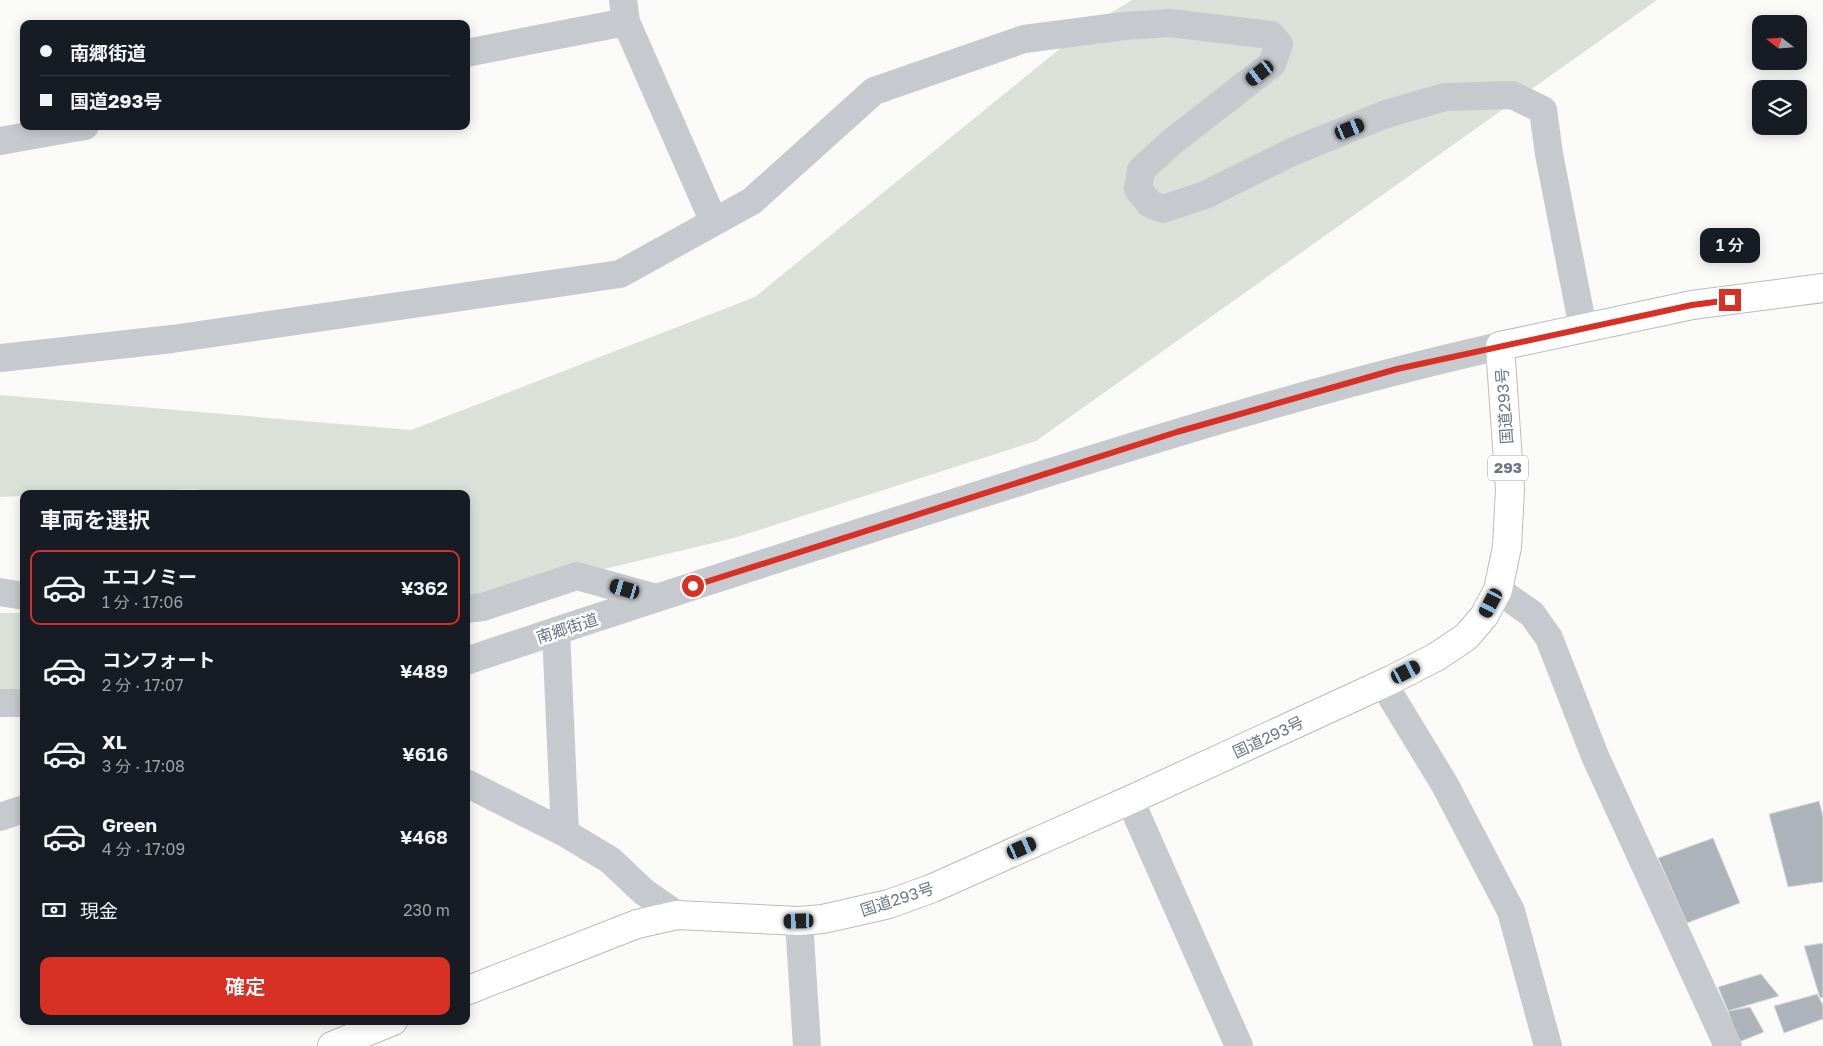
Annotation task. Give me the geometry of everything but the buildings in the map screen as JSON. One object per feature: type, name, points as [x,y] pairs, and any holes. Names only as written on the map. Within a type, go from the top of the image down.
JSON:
[{"type":"highway","name":"国道293号","points":[[470,990],[637,924],[677,915],[799,921],[823,919],[855,913],[916,894],[1130,800],[1384,683],[1436,657],[1466,637],[1484,616],[1498,590],[1507,547],[1510,489],[1500,346],[1692,305],[1823,288]]},
{"type":"highway","points":[[332,1046],[383,1025]]},
{"type":"street","points":[[470,52],[624,11],[714,222]]},
{"type":"street","points":[[0,358],[172,339],[620,274],[752,200],[874,91],[1024,38],[1124,26],[1170,23],[1271,35],[1279,44],[1272,64],[1173,141],[1141,170],[1138,189],[1150,204],[1163,209],[1205,195],[1294,151],[1386,114],[1445,97],[1512,95],[1543,110],[1549,154],[1583,328]]},
{"type":"street","points":[[0,141],[62,130]]},
{"type":"street","name":"南郷街道","points":[[470,660],[656,598],[1177,432],[1397,369],[1500,346]]},
{"type":"street","points":[[470,609],[483,607],[577,576],[656,598]]},
{"type":"street","points":[[1498,590],[1532,614],[1549,638],[1595,756],[1728,1046]]},
{"type":"street","points":[[0,592],[20,595]]},
{"type":"street","points":[[556,631],[566,833]]},
{"type":"street","points":[[1384,683],[1445,786],[1511,911],[1548,1046]]},
{"type":"street","points":[[0,703],[20,703]]},
{"type":"street","points":[[470,785],[566,833],[610,860],[644,892],[677,915]]},
{"type":"street","points":[[1130,800],[1239,1046]]},
{"type":"street","points":[[0,816],[20,810]]},
{"type":"street","points":[[799,921],[807,1046]]},
{"type":"shaded area","points":[[1132,0],[1657,0],[1036,441],[734,538],[470,601],[470,490],[20,490],[20,496],[0,497],[0,395],[411,430],[755,297],[1084,29]]},
{"type":"shaded area","points":[[0,613],[20,613],[20,692],[0,694]]},
{"type":"route","points":[[693,586],[1177,432],[1397,369],[1692,305],[1730,300]]}]
